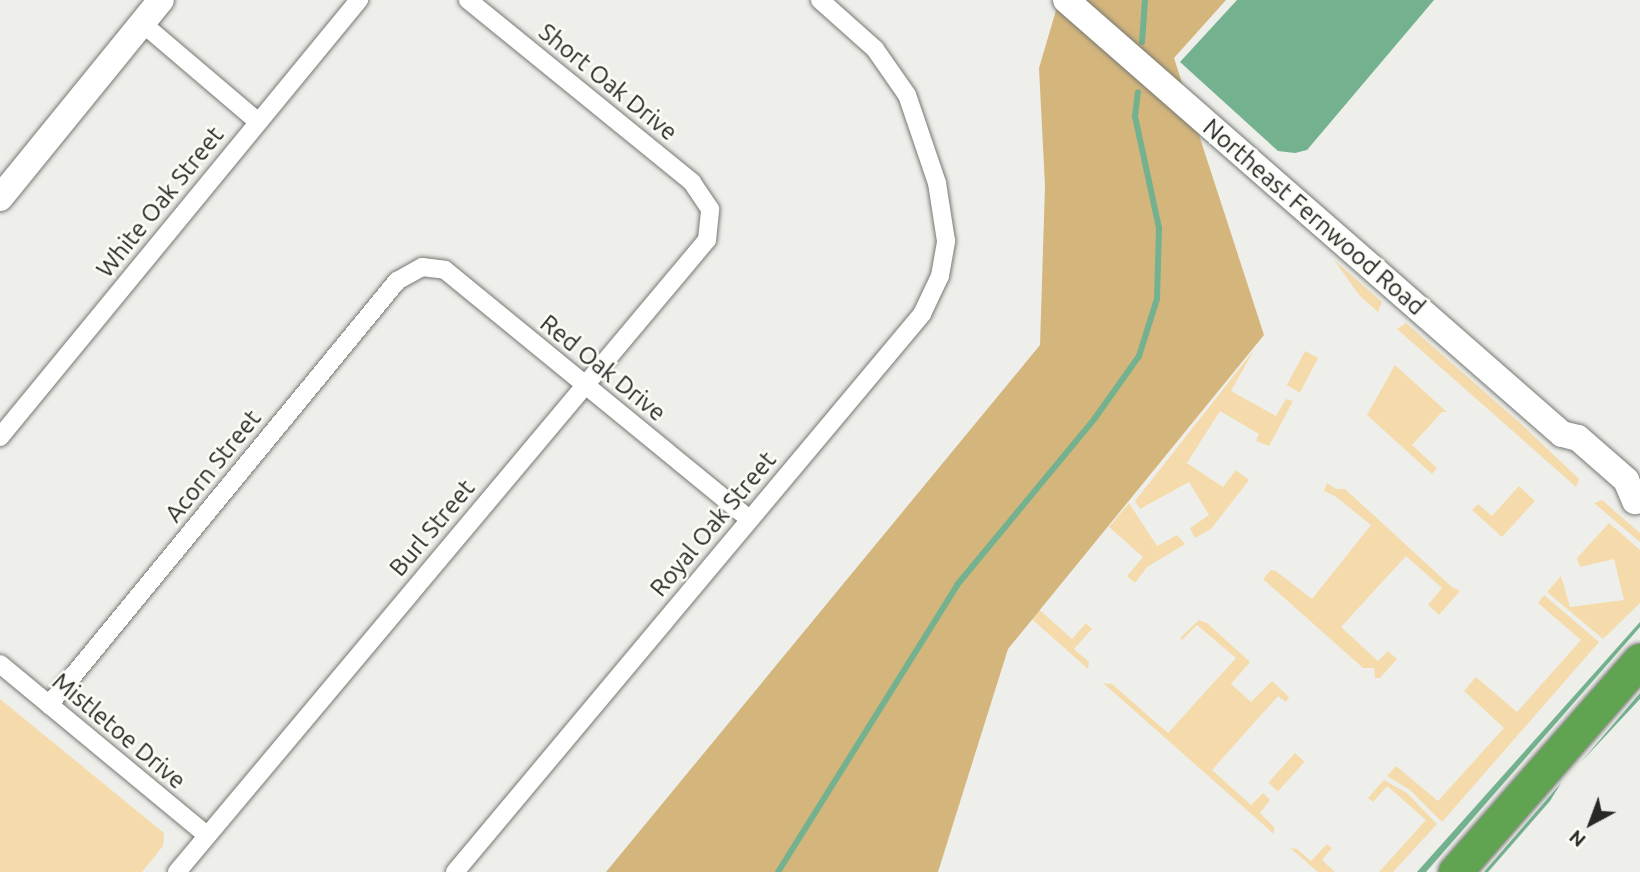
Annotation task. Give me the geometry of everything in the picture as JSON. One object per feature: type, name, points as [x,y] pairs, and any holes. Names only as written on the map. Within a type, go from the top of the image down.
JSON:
[{"type":"highway","points":[[1455,872],[1640,660]]},
{"type":"street","points":[[0,198],[161,0]]},
{"type":"street","name":"White Oak Street","points":[[0,437],[359,0]]},
{"type":"street","name":"Short Oak Drive","points":[[468,0],[692,182],[710,209]]},
{"type":"street","name":"Royal Oak Street","points":[[455,872],[922,314],[940,276],[946,241],[937,183],[906,95],[894,72],[875,48],[820,0]]},
{"type":"street","name":"Northeast Fernwood Road","points":[[1066,0],[1562,434],[1568,451],[1615,493],[1637,504]]},
{"type":"street","points":[[142,23],[257,121]]},
{"type":"street","name":"Burl Street","points":[[177,872],[707,240],[710,209]]},
{"type":"street","name":"Red Oak Drive","points":[[422,267],[445,270],[749,519]]},
{"type":"street","name":"Acorn Street","points":[[49,705],[397,281],[422,267]]},
{"type":"street","name":"Mistletoe Drive","points":[[0,664],[207,835]]},
{"type":"shaded area","points":[[1059,0],[1226,0],[1174,58],[1264,335],[1008,649],[938,872],[606,872],[1040,345],[1045,186],[1039,68]]},
{"type":"shaded area","points":[[1237,0],[1434,0],[1307,150],[1295,153],[1278,151],[1180,62]]},
{"type":"shaded area","points":[[1334,260],[1382,302],[1378,312],[1359,295]]},
{"type":"shaded area","points":[[1406,323],[1579,479],[1576,487],[1397,329]]},
{"type":"shaded area","points":[[1254,350],[1231,391],[1276,416],[1286,399],[1293,401],[1269,446],[1256,441],[1259,434],[1220,411],[1187,463],[1223,487],[1236,470],[1249,480],[1211,529],[1195,538],[1190,528],[1209,515],[1189,482],[1140,509],[1135,501]]},
{"type":"shaded area","points":[[1305,351],[1318,358],[1300,392],[1287,385]]},
{"type":"shaded area","points":[[1395,365],[1447,412],[1442,412],[1412,445],[1437,468],[1432,474],[1367,415]]},
{"type":"shaded area","points":[[1327,483],[1336,489],[1345,489],[1452,587],[1460,591],[1439,615],[1428,605],[1442,588],[1406,556],[1341,627],[1378,661],[1388,651],[1397,659],[1380,678],[1375,678],[1374,668],[1363,668],[1263,579],[1271,570],[1276,571],[1312,599],[1371,525],[1335,496],[1324,491]]},
{"type":"shaded area","points":[[1519,486],[1535,501],[1502,537],[1472,510],[1478,504],[1492,516]]},
{"type":"shaded area","points":[[1602,500],[1640,533],[1640,542],[1594,503]]},
{"type":"shaded area","points":[[1129,503],[1157,546],[1177,535],[1185,544],[1147,567],[1135,583],[1127,576],[1143,557],[1109,527]]},
{"type":"shaded area","points":[[1609,523],[1640,550],[1640,603],[1603,639],[1547,592],[1561,576],[1570,607],[1624,600],[1614,559],[1580,567],[1577,558]]},
{"type":"shaded area","points":[[1544,595],[1599,642],[1442,822],[1410,790],[1387,776],[1396,766],[1438,801],[1504,728],[1464,691],[1476,677],[1517,712],[1581,640],[1538,603]]},
{"type":"shaded area","points":[[1033,604],[1072,639],[1086,623],[1092,629],[1074,649],[1089,662],[1088,669],[1025,613]]},
{"type":"shaded area","points":[[1199,620],[1207,623],[1250,662],[1231,684],[1251,702],[1272,681],[1289,697],[1286,702],[1278,696],[1212,770],[1251,805],[1263,793],[1270,800],[1260,813],[1274,827],[1274,834],[1103,683],[1112,684],[1168,733],[1236,658],[1197,625],[1182,640],[1180,638]]},
{"type":"shaded area","points":[[1640,622],[1640,627],[1426,872],[1417,872]]},
{"type":"shaded area","points":[[1640,693],[1640,699],[1581,762]]},
{"type":"shaded area","points":[[0,699],[164,833],[163,846],[142,872],[0,872]]},
{"type":"shaded area","points":[[1295,753],[1305,762],[1278,791],[1268,783]]},
{"type":"shaded area","points":[[1384,780],[1407,793],[1437,824],[1393,872],[1379,872],[1426,820],[1387,786],[1373,802],[1368,798]]},
{"type":"shaded area","points":[[1561,783],[1550,801],[1488,872],[1484,872]]},
{"type":"shaded area","points":[[1327,844],[1332,848],[1322,860],[1335,872],[1318,872],[1290,848],[1297,849],[1311,861]]},
{"type":"waterway","points":[[1142,42],[1145,0]]},
{"type":"waterway","points":[[778,872],[957,585],[1095,418],[1139,356],[1157,299],[1159,228],[1135,116],[1138,92]]}]
